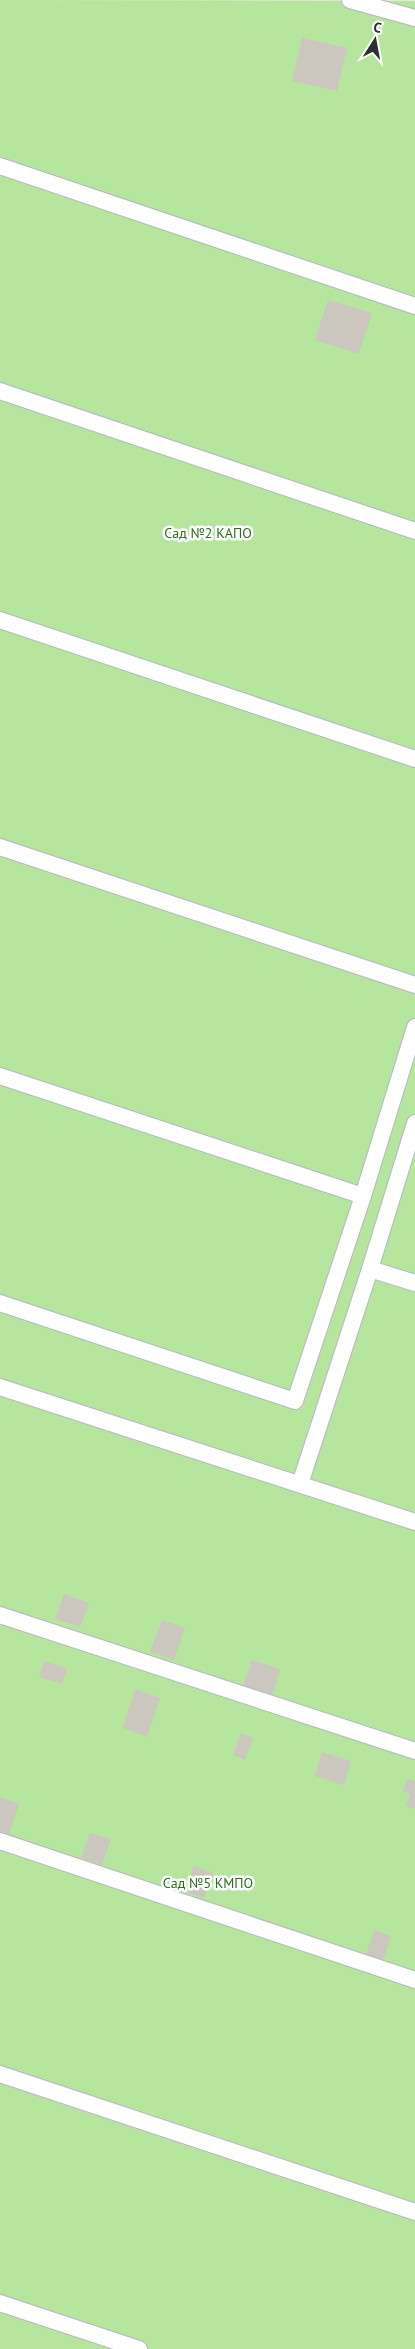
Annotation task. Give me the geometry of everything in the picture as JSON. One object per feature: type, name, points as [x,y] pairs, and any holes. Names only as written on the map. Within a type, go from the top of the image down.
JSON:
[{"type":"lane","points":[[350,0],[415,18]]},
{"type":"lane","points":[[0,166],[415,306]]},
{"type":"lane","points":[[0,392],[415,531]]},
{"type":"lane","points":[[0,620],[415,759]]},
{"type":"lane","points":[[0,847],[415,985]]},
{"type":"lane","points":[[0,1303],[295,1401],[363,1196],[415,1027]]},
{"type":"lane","points":[[0,1076],[363,1196]]},
{"type":"lane","points":[[300,1484],[370,1269],[415,1122]]},
{"type":"lane","points":[[370,1269],[415,1283]]},
{"type":"lane","points":[[0,1387],[415,1522]]},
{"type":"lane","points":[[0,1615],[415,1751]]},
{"type":"lane","points":[[0,1840],[415,1980]]},
{"type":"lane","points":[[0,2074],[415,2212]]},
{"type":"lane","points":[[0,2303],[139,2349]]},
{"type":"green space","points":[[0,0],[415,1],[415,2349],[0,2349]]},
{"type":"building","points":[[302,38],[347,48],[337,91],[292,81]]},
{"type":"building","points":[[328,300],[372,313],[359,354],[315,340]]},
{"type":"building","points":[[64,1594],[89,1603],[80,1627],[55,1619]]},
{"type":"building","points":[[162,1620],[185,1628],[174,1660],[150,1652]]},
{"type":"building","points":[[252,1660],[280,1669],[272,1696],[243,1687]]},
{"type":"building","points":[[44,1661],[67,1669],[62,1684],[39,1677]]},
{"type":"building","points":[[135,1689],[160,1698],[147,1737],[123,1728]]},
{"type":"building","points":[[241,1733],[253,1738],[245,1760],[233,1755]]},
{"type":"building","points":[[322,1752],[351,1761],[344,1785],[315,1776]]},
{"type":"building","points":[[407,1779],[415,1781],[415,1809],[406,1806],[410,1794],[403,1791]]},
{"type":"building","points":[[0,1797],[19,1804],[9,1834],[0,1831]]},
{"type":"building","points":[[90,1833],[111,1839],[102,1865],[81,1858]]},
{"type":"building","points":[[194,1866],[213,1873],[204,1898],[186,1892]]},
{"type":"building","points":[[374,1930],[391,1936],[384,1960],[366,1955]]},
{"type":"park label","name":"Сад №2 КАПО","points":[[208,533]]},
{"type":"park label","name":"Сад №5 КМПО","points":[[208,1883]]}]
